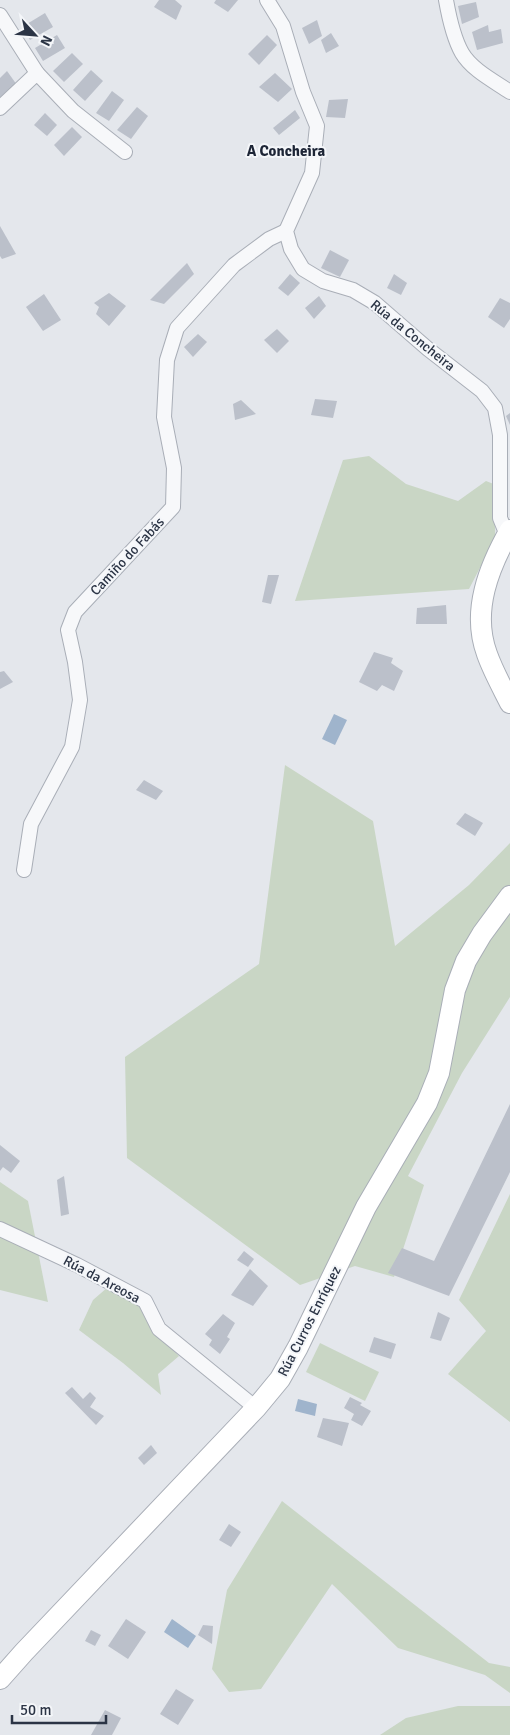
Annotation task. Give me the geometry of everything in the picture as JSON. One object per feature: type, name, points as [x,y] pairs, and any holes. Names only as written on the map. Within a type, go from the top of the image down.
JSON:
[{"type":"street","points":[[267,0],[283,26],[303,92],[317,126],[312,173],[286,231]]},
{"type":"street","points":[[446,0],[455,36],[462,53],[478,70],[510,92]]},
{"type":"street","points":[[0,15],[37,73],[73,111],[125,152]]},
{"type":"street","points":[[0,108],[37,73]]},
{"type":"street","name":"Rúa da Concheira","points":[[286,231],[291,249],[303,269],[323,281],[352,290],[375,303],[428,349],[482,391],[495,408],[500,435],[500,518],[508,532]]},
{"type":"street","name":"Camiño do Fabás","points":[[24,870],[31,824],[72,747],[80,700],[68,630],[75,612],[172,507],[174,468],[164,417],[167,360],[177,328],[234,265],[269,238],[286,231]]},
{"type":"street","points":[[508,532],[484,587],[481,630],[487,653],[510,703]]},
{"type":"street","name":"Rúa Curros Enríquez","points":[[0,1679],[256,1408],[280,1379],[298,1347],[366,1207],[428,1103],[439,1073],[455,990],[466,961],[482,934],[510,896]]},
{"type":"street","name":"Rúa da Areosa","points":[[0,1229],[77,1265],[144,1301],[159,1329],[256,1408]]},
{"type":"green space","points":[[369,456],[406,484],[458,501],[486,481],[496,485],[495,539],[469,589],[295,601],[343,460]]},
{"type":"green space","points":[[285,765],[373,821],[395,946],[469,885],[510,843],[510,997],[462,1073],[408,1176],[424,1185],[394,1277],[355,1266],[300,1285],[127,1158],[125,1057],[259,964]]},
{"type":"green space","points":[[0,1182],[28,1201],[48,1302],[0,1290]]},
{"type":"green space","points":[[510,1194],[510,1422],[448,1374],[486,1331],[459,1300]]},
{"type":"green space","points":[[108,1287],[140,1305],[154,1331],[179,1356],[158,1374],[161,1395],[79,1330],[93,1300]]},
{"type":"green space","points":[[320,1343],[379,1372],[365,1401],[306,1372]]},
{"type":"green space","points":[[282,1501],[489,1663],[510,1667],[510,1693],[485,1675],[398,1648],[332,1584],[261,1689],[229,1692],[212,1669],[227,1590]]},
{"type":"green space","points":[[458,1706],[510,1706],[510,1735],[380,1735],[406,1718]]},
{"type":"water","points":[[334,714],[347,720],[335,745],[322,739]]},
{"type":"water","points":[[298,1399],[317,1404],[315,1416],[295,1411]]},
{"type":"water","points":[[172,1619],[196,1636],[188,1648],[164,1632]]},
{"type":"building","points":[[159,0],[175,0],[182,6],[176,20],[154,7]]},
{"type":"building","points":[[216,0],[238,0],[228,12],[214,3]]},
{"type":"building","points":[[476,2],[479,17],[462,24],[458,6]]},
{"type":"building","points":[[45,13],[53,27],[30,40],[22,27]]},
{"type":"building","points":[[317,20],[322,36],[309,44],[302,28]]},
{"type":"building","points":[[488,25],[489,32],[501,29],[503,43],[477,50],[472,32]]},
{"type":"building","points":[[331,33],[339,46],[326,53],[321,40]]},
{"type":"building","points":[[57,35],[65,48],[43,61],[35,48]]},
{"type":"building","points":[[267,35],[277,45],[259,65],[248,54]]},
{"type":"building","points":[[72,53],[83,64],[64,82],[53,71]]},
{"type":"building","points":[[91,70],[103,81],[85,101],[73,90]]},
{"type":"building","points":[[7,71],[17,85],[0,101],[0,78]]},
{"type":"building","points":[[275,73],[292,89],[278,102],[259,87]]},
{"type":"building","points":[[112,91],[124,100],[109,121],[96,113]]},
{"type":"building","points":[[348,99],[345,118],[326,117],[329,100]]},
{"type":"building","points":[[137,107],[148,116],[131,139],[117,130]]},
{"type":"building","points":[[295,110],[300,118],[279,135],[273,128]]},
{"type":"building","points":[[45,113],[57,125],[47,136],[34,125]]},
{"type":"building","points":[[72,127],[82,137],[64,156],[54,145]]},
{"type":"building","points":[[0,226],[16,254],[2,259],[0,256]]},
{"type":"building","points":[[330,250],[349,260],[340,277],[321,268]]},
{"type":"building","points":[[187,263],[194,274],[164,304],[150,300]]},
{"type":"building","points":[[290,274],[300,283],[288,296],[278,288]]},
{"type":"building","points":[[394,274],[407,283],[401,295],[387,288]]},
{"type":"building","points":[[109,293],[126,306],[109,326],[96,314],[99,307],[94,303]]},
{"type":"building","points":[[44,294],[61,320],[43,331],[26,307]]},
{"type":"building","points":[[319,296],[326,306],[314,319],[305,308]]},
{"type":"building","points":[[500,298],[510,303],[510,319],[504,328],[488,317]]},
{"type":"building","points":[[277,329],[289,341],[277,353],[264,340]]},
{"type":"building","points":[[198,334],[207,342],[193,357],[184,347]]},
{"type":"building","points":[[315,399],[337,401],[333,418],[311,415]]},
{"type":"building","points":[[241,400],[256,414],[235,420],[233,404]]},
{"type":"building","points":[[510,413],[510,425],[506,416]]},
{"type":"building","points":[[268,575],[279,575],[271,604],[262,602]]},
{"type":"building","points":[[446,605],[447,624],[416,624],[417,608]]},
{"type":"building","points":[[374,652],[393,658],[391,663],[403,671],[394,691],[382,685],[377,691],[359,682]]},
{"type":"building","points":[[4,671],[13,682],[0,689],[0,672]]},
{"type":"building","points":[[144,780],[163,791],[156,800],[136,790]]},
{"type":"building","points":[[465,813],[483,823],[475,836],[456,824]]},
{"type":"building","points":[[510,1104],[510,1172],[449,1296],[388,1273],[402,1248],[434,1261]]},
{"type":"building","points":[[0,1145],[20,1161],[11,1173],[3,1167],[0,1171]]},
{"type":"building","points":[[64,1176],[69,1214],[61,1216],[57,1180]]},
{"type":"building","points":[[244,1251],[254,1259],[248,1267],[237,1260]]},
{"type":"building","points":[[250,1269],[268,1286],[253,1306],[231,1295]]},
{"type":"building","points":[[438,1312],[450,1318],[441,1341],[430,1338]]},
{"type":"building","points":[[223,1314],[235,1323],[227,1337],[230,1339],[220,1354],[209,1345],[212,1340],[205,1334]]},
{"type":"building","points":[[374,1337],[396,1344],[391,1359],[369,1352]]},
{"type":"building","points":[[72,1387],[83,1399],[90,1392],[96,1398],[90,1407],[104,1416],[96,1425],[65,1393]]},
{"type":"building","points":[[350,1397],[362,1403],[360,1405],[371,1411],[362,1426],[351,1420],[354,1414],[344,1408]]},
{"type":"building","points":[[323,1418],[349,1423],[342,1446],[317,1437]]},
{"type":"building","points":[[151,1445],[157,1453],[144,1465],[138,1458]]},
{"type":"building","points":[[229,1524],[241,1532],[231,1547],[219,1540]]},
{"type":"building","points":[[126,1619],[146,1632],[128,1659],[108,1646]]},
{"type":"building","points":[[203,1625],[213,1626],[212,1644],[198,1635]]},
{"type":"building","points":[[91,1630],[101,1635],[95,1646],[85,1641]]},
{"type":"building","points":[[176,1689],[194,1700],[178,1725],[160,1714]]},
{"type":"building","points":[[105,1710],[121,1718],[112,1735],[91,1735]]},
{"type":"district","name":"A Concheira","points":[[286,151]]}]
